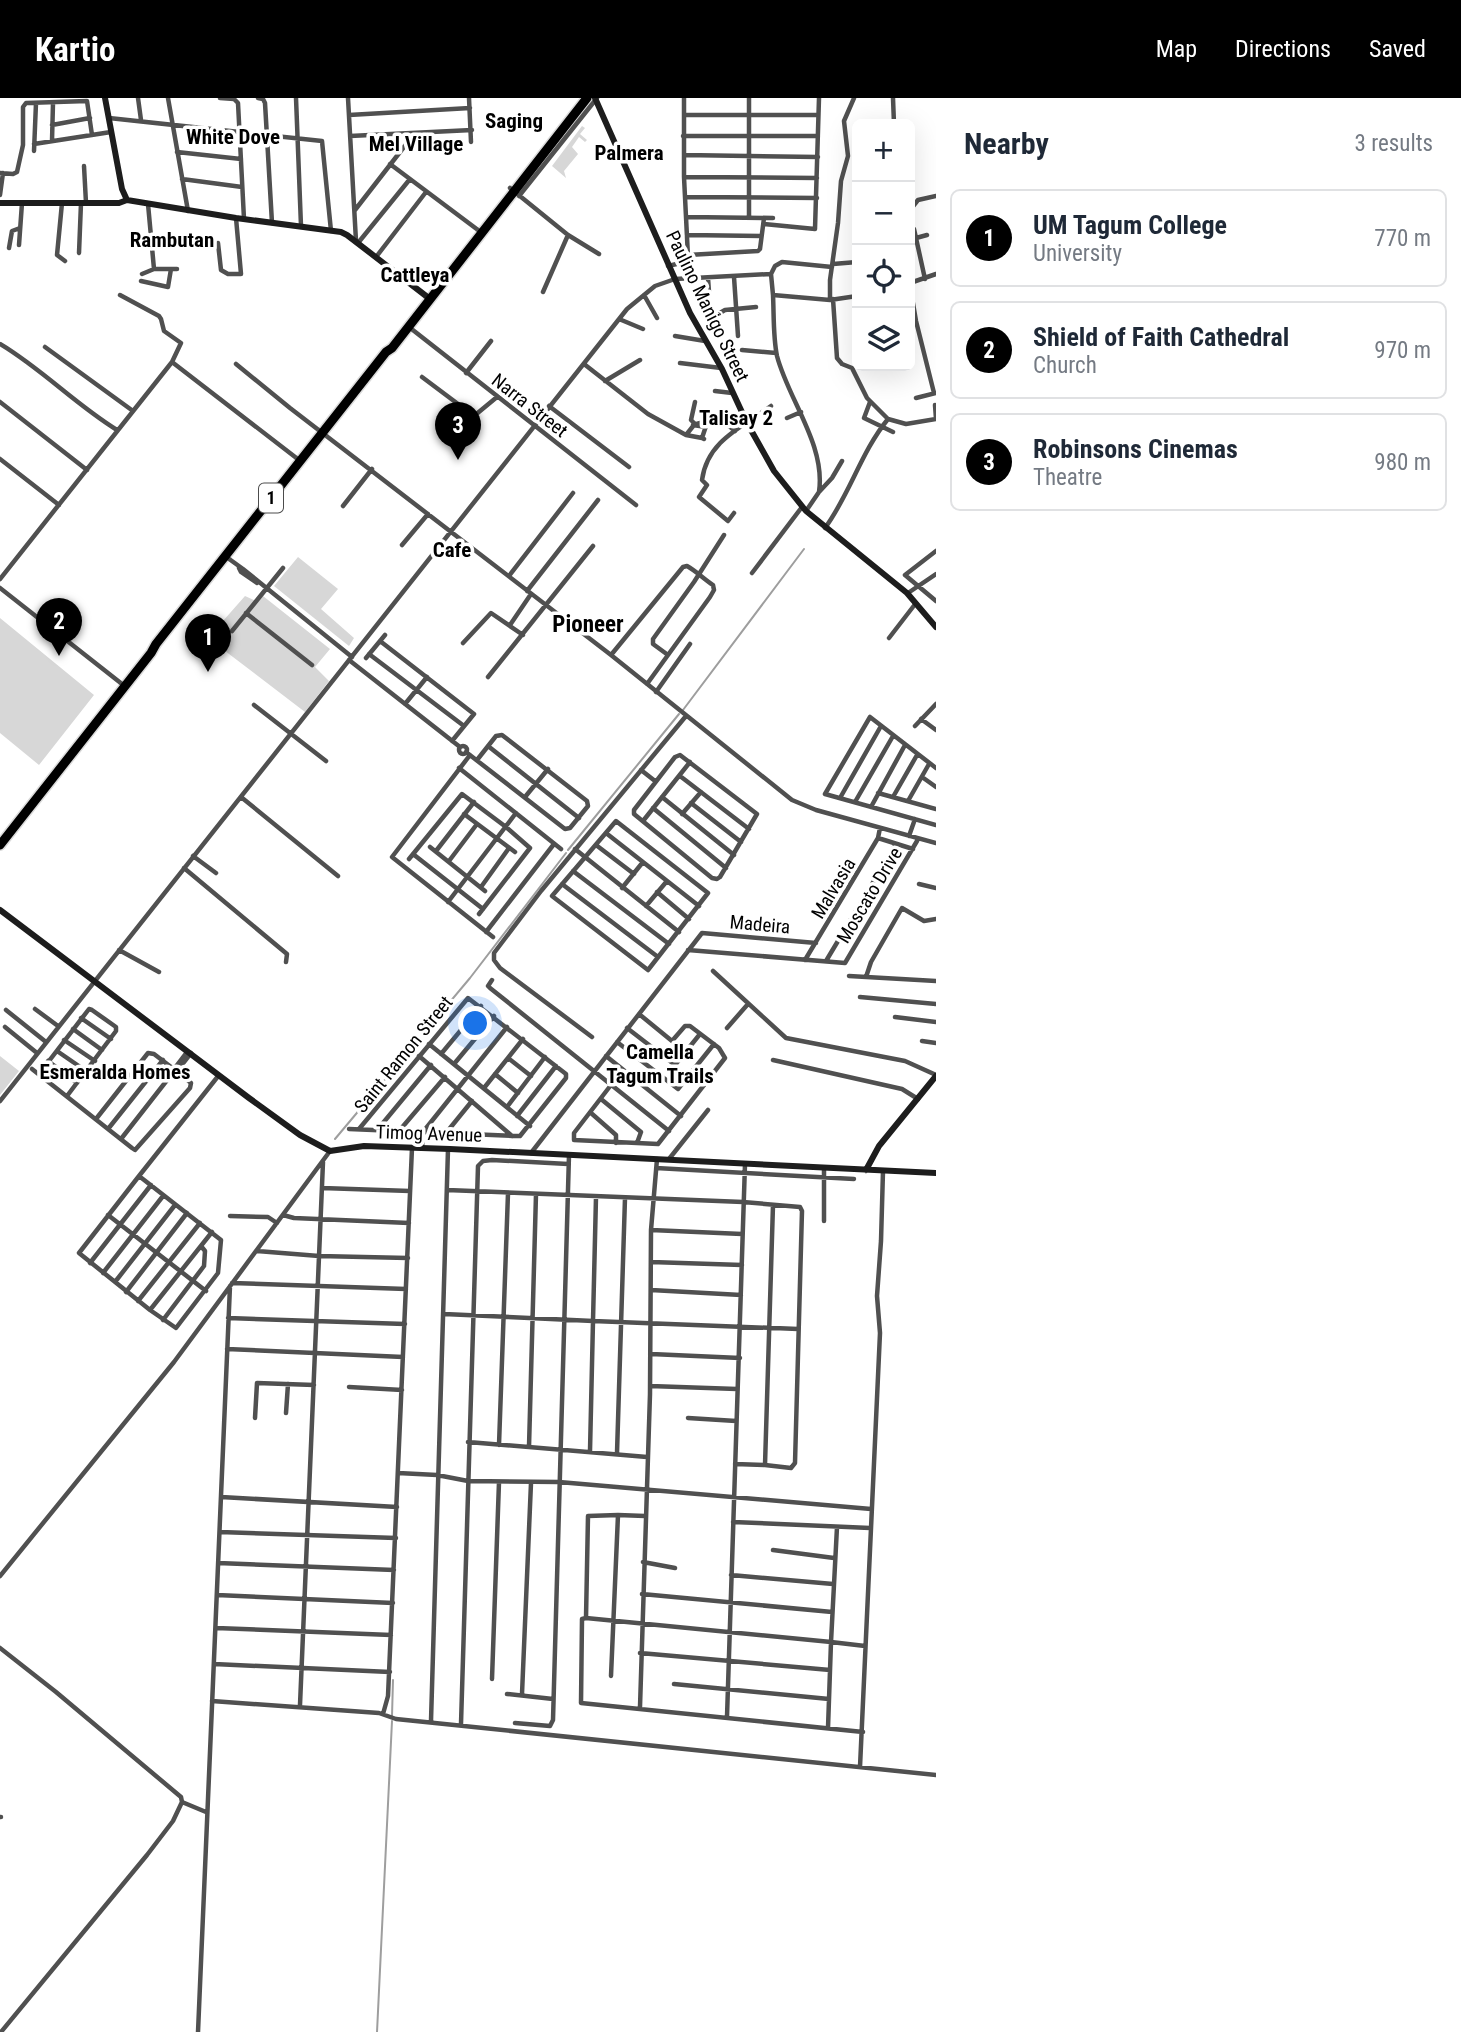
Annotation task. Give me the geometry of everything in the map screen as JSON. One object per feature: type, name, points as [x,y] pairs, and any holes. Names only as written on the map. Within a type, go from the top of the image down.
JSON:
[{"type":"highway","name":"1","points":[[0,845],[9,829],[151,653],[299,461],[392,348],[478,230],[514,192],[581,98]]},
{"type":"highway","name":"1","points":[[386,352],[388,345],[594,98]]},
{"type":"highway","name":"1","points":[[114,697],[147,651],[156,644]]},
{"type":"highway","name":"1","points":[[0,837],[9,829]]},
{"type":"street","points":[[105,98],[122,192],[127,200]]},
{"type":"street","points":[[138,98],[141,120]]},
{"type":"street","points":[[168,98],[188,211]]},
{"type":"street","points":[[218,243],[221,270],[228,274],[241,274],[242,187],[237,102],[220,98]]},
{"type":"street","points":[[258,98],[265,103],[272,223]]},
{"type":"street","points":[[296,98],[301,227]]},
{"type":"street","points":[[348,98],[357,242]]},
{"type":"street","points":[[469,98],[471,142]]},
{"type":"street","name":"Paulino Manigo Street","points":[[594,98],[674,279],[774,471],[804,509],[907,593],[936,627]]},
{"type":"street","points":[[668,266],[685,262],[688,255],[684,98]]},
{"type":"street","points":[[749,98],[749,217]]},
{"type":"street","points":[[687,216],[749,217],[813,230],[817,198],[819,98]]},
{"type":"street","points":[[854,98],[844,121],[848,156],[841,181],[832,265],[837,358],[842,364],[852,368],[870,402],[888,419],[906,424],[936,419],[935,405]]},
{"type":"street","points":[[893,98],[894,119]]},
{"type":"street","points":[[0,195],[2,173],[17,172],[23,145],[26,103],[87,101],[92,135]]},
{"type":"street","points":[[34,151],[36,103]]},
{"type":"street","points":[[52,141],[53,103]]},
{"type":"street","points":[[349,116],[470,108]]},
{"type":"street","points":[[685,115],[818,116]]},
{"type":"street","points":[[52,125],[90,118]]},
{"type":"street","points":[[109,118],[320,140],[324,144],[331,231]]},
{"type":"street","points":[[350,136],[472,130]]},
{"type":"street","points":[[34,144],[111,132]]},
{"type":"street","points":[[355,210],[415,133]]},
{"type":"street","points":[[683,136],[818,135]]},
{"type":"street","points":[[177,152],[241,159]]},
{"type":"street","points":[[684,155],[818,157]]},
{"type":"street","points":[[390,164],[478,230]]},
{"type":"street","points":[[79,253],[84,203],[84,166]]},
{"type":"street","points":[[684,177],[817,178]]},
{"type":"street","points":[[182,179],[242,187]]},
{"type":"street","points":[[357,242],[410,179]]},
{"type":"street","points":[[376,258],[426,191]]},
{"type":"street","points":[[514,192],[568,235],[598,254]]},
{"type":"street","points":[[915,204],[918,200],[936,196]]},
{"type":"street","points":[[686,197],[817,198]]},
{"type":"street","points":[[0,203],[119,203],[127,200],[344,233],[428,298]]},
{"type":"street","points":[[19,245],[22,203]]},
{"type":"street","points":[[62,203],[57,255],[65,261]]},
{"type":"street","points":[[148,204],[154,269]]},
{"type":"street","points":[[764,221],[773,218]]},
{"type":"street","points":[[688,255],[758,251],[764,221]]},
{"type":"street","points":[[9,248],[12,231],[20,228]]},
{"type":"street","points":[[543,292],[568,235]]},
{"type":"street","points":[[687,235],[761,236]]},
{"type":"street","points":[[925,279],[915,238],[927,235]]},
{"type":"street","points":[[819,492],[816,458],[776,353],[771,274],[775,266],[782,262],[832,265],[852,263]]},
{"type":"street","points":[[142,274],[154,269],[177,268]]},
{"type":"street","points":[[141,281],[168,287],[170,269]]},
{"type":"street","points":[[0,1101],[619,319],[655,286],[674,279],[771,274]]},
{"type":"street","points":[[915,282],[936,274]]},
{"type":"street","points":[[734,277],[738,336]]},
{"type":"street","points":[[708,278],[709,292]]},
{"type":"street","points":[[0,579],[172,362],[181,343],[164,331],[160,317],[120,295]]},
{"type":"street","points":[[644,295],[657,318]]},
{"type":"street","points":[[773,295],[832,299],[852,297]]},
{"type":"street","points":[[712,318],[725,310],[756,307]]},
{"type":"street","points":[[914,308],[935,393],[916,398]]},
{"type":"street","points":[[619,319],[643,329]]},
{"type":"street","name":"Narra Street","points":[[408,327],[636,505]]},
{"type":"street","points":[[675,336],[706,341]]},
{"type":"street","points":[[466,373],[491,341]]},
{"type":"street","points":[[0,344],[67,396],[117,430]]},
{"type":"street","points":[[46,347],[133,411]]},
{"type":"street","points":[[742,350],[776,353]]},
{"type":"street","points":[[605,382],[640,360]]},
{"type":"street","points":[[172,362],[299,461]]},
{"type":"street","points":[[680,363],[722,369]]},
{"type":"street","points":[[236,364],[797,803],[936,843]]},
{"type":"street","points":[[584,364],[648,414],[685,435],[703,438],[707,423],[729,426],[735,431]]},
{"type":"street","points":[[422,377],[473,415],[497,397]]},
{"type":"street","points":[[715,391],[733,393]]},
{"type":"street","points":[[0,402],[87,470]]},
{"type":"street","points":[[694,424],[691,420],[695,402]]},
{"type":"street","points":[[870,402],[863,416],[893,432]]},
{"type":"street","points":[[549,406],[629,467]]},
{"type":"street","points":[[734,513],[728,521],[699,497],[707,485],[702,480],[709,456],[722,438],[771,406]]},
{"type":"street","points":[[787,418],[800,412]]},
{"type":"street","points":[[825,528],[888,419]]},
{"type":"street","points":[[685,435],[694,424]]},
{"type":"street","points":[[694,424],[706,426]]},
{"type":"street","points":[[0,459],[59,505]]},
{"type":"street","points":[[752,573],[832,478],[842,461]]},
{"type":"street","points":[[342,506],[372,469]]},
{"type":"street","points":[[509,576],[573,493]]},
{"type":"street","points":[[510,625],[529,592],[598,500]]},
{"type":"street","points":[[402,545],[428,514]]},
{"type":"street","points":[[668,655],[655,646],[652,640],[724,536]]},
{"type":"street","points":[[488,677],[593,546]]},
{"type":"street","points":[[935,599],[905,574],[936,551]]},
{"type":"street","points":[[225,556],[405,704],[460,747],[465,746],[468,754],[565,829],[570,828],[589,803],[502,735],[496,736],[477,760]]},
{"type":"street","points":[[611,655],[683,567],[693,570],[713,585],[714,590],[647,684]]},
{"type":"street","points":[[232,631],[283,568]]},
{"type":"street","points":[[907,593],[936,574]]},
{"type":"street","points":[[0,588],[122,684]]},
{"type":"street","points":[[889,638],[916,603]]},
{"type":"street","points":[[246,613],[312,665]]},
{"type":"street","points":[[463,643],[489,613],[523,635]]},
{"type":"street","points":[[386,635],[367,656],[464,726]]},
{"type":"street","points":[[380,641],[474,714],[452,741]]},
{"type":"street","points":[[656,692],[690,644]]},
{"type":"street","points":[[405,704],[427,677]]},
{"type":"street","points":[[915,726],[936,704]]},
{"type":"street","points":[[254,705],[326,761]]},
{"type":"street","points":[[592,1037],[500,968],[493,957],[497,946],[686,716]]},
{"type":"street","points":[[936,768],[870,717],[825,794],[936,825]]},
{"type":"street","points":[[921,719],[936,730]]},
{"type":"street","points":[[840,798],[881,726]]},
{"type":"street","points":[[855,802],[893,736]]},
{"type":"street","points":[[871,807],[905,745]]},
{"type":"street","points":[[488,746],[579,817]]},
{"type":"street","points":[[468,754],[392,857],[493,937]]},
{"type":"street","points":[[677,755],[682,755],[690,762],[756,812],[757,816],[719,878],[712,878],[634,814],[634,810],[655,781],[677,755]]},
{"type":"street","points":[[893,797],[917,755]]},
{"type":"street","points":[[643,821],[690,762]]},
{"type":"street","points":[[908,801],[929,764]]},
{"type":"street","points":[[460,768],[561,849]]},
{"type":"street","points":[[525,797],[548,769]]},
{"type":"street","points":[[640,770],[655,781]]},
{"type":"street","points":[[680,776],[749,829]]},
{"type":"street","points":[[922,777],[936,788]]},
{"type":"street","points":[[682,814],[701,792]]},
{"type":"street","points":[[878,793],[936,809]]},
{"type":"street","points":[[409,859],[461,795],[465,795],[506,827],[530,848],[479,914]]},
{"type":"street","points":[[241,797],[338,876]]},
{"type":"street","points":[[662,797],[734,855]]},
{"type":"street","points":[[436,851],[474,802]]},
{"type":"street","points":[[691,803],[741,842]]},
{"type":"street","points":[[653,808],[726,868]]},
{"type":"street","points":[[448,902],[516,813]]},
{"type":"street","points":[[464,814],[515,852]]},
{"type":"street","points":[[909,836],[915,819]]},
{"type":"street","points":[[616,821],[708,893],[648,970],[552,896],[606,833],[616,821]]},
{"type":"street","points":[[449,861],[477,824]]},
{"type":"street","name":"Malvasia","points":[[805,960],[878,838],[880,828]]},
{"type":"street","points":[[606,833],[699,906]]},
{"type":"street","points":[[878,838],[913,849]]},
{"type":"street","name":"Moscato Drive","points":[[826,961],[845,963],[917,841]]},
{"type":"street","points":[[486,932],[554,844]]},
{"type":"street","points":[[531,1153],[688,950],[826,961],[895,844]]},
{"type":"street","points":[[596,845],[634,874]]},
{"type":"street","points":[[430,846],[483,889],[509,848]]},
{"type":"street","points":[[574,851],[679,932]]},
{"type":"street","points":[[413,854],[483,909]]},
{"type":"street","points":[[193,856],[216,873]]},
{"type":"street","points":[[622,888],[643,862]]},
{"type":"street","points":[[184,868],[287,954],[286,962]]},
{"type":"street","points":[[573,871],[669,944]]},
{"type":"street","points":[[646,906],[667,881]]},
{"type":"street","points":[[562,884],[658,957]]},
{"type":"street","points":[[919,884],[936,888]]},
{"type":"street","points":[[657,892],[689,919]]},
{"type":"street","points":[[866,977],[871,962],[902,908],[924,921],[936,919]]},
{"type":"street","points":[[0,910],[300,1135],[330,1151],[283,1215],[274,1220],[257,1251],[143,1402],[0,1576]]},
{"type":"street","name":"Madeira","points":[[688,950],[702,933],[816,943]]},
{"type":"street","points":[[119,950],[159,972]]},
{"type":"street","points":[[713,971],[791,1040],[905,1061],[936,1075],[878,1146],[866,1170]]},
{"type":"street","points":[[849,976],[936,981]]},
{"type":"street","points":[[492,980],[488,986],[490,988],[669,1131]]},
{"type":"street","points":[[860,997],[936,1004]]},
{"type":"street","name":"Saint Ramon Street","points":[[359,1129],[468,998],[481,1006]]},
{"type":"street","points":[[727,1028],[748,1004]]},
{"type":"street","points":[[349,1129],[522,1135],[566,1077],[565,1073],[481,1006],[442,1054]]},
{"type":"street","points":[[34,1009],[58,1026]]},
{"type":"street","points":[[39,1074],[89,1009],[117,1028],[67,1096]]},
{"type":"street","points":[[6,1010],[46,1042]]},
{"type":"street","points":[[611,1085],[574,1133],[573,1138],[576,1141],[658,1144],[725,1056],[714,1044],[687,1025],[672,1041],[639,1014]]},
{"type":"street","points":[[454,1064],[494,1016]]},
{"type":"street","points":[[895,1017],[936,1022]]},
{"type":"street","points":[[81,1018],[110,1039]]},
{"type":"street","points":[[5,1027],[37,1054]]},
{"type":"street","points":[[422,1148],[422,1132],[507,1027]]},
{"type":"street","points":[[627,1028],[675,1065],[700,1034]]},
{"type":"street","points":[[73,1029],[102,1050]]},
{"type":"street","points":[[484,1088],[523,1039]]},
{"type":"street","points":[[64,1040],[94,1061]]},
{"type":"street","points":[[922,1041],[936,1043]]},
{"type":"street","points":[[617,1042],[678,1089],[714,1044]]},
{"type":"street","points":[[429,1044],[530,1126]]},
{"type":"street","points":[[57,1051],[86,1071]]},
{"type":"street","points":[[121,1139],[189,1052]]},
{"type":"street","points":[[32,1069],[134,1149],[138,1149],[190,1088],[191,1083],[163,1060],[148,1053],[96,1119]]},
{"type":"street","points":[[419,1056],[513,1136]]},
{"type":"street","points":[[606,1056],[681,1116]]},
{"type":"street","points":[[507,1107],[545,1057]]},
{"type":"street","points":[[508,1058],[531,1076]]},
{"type":"street","points":[[108,1129],[163,1060]]},
{"type":"street","points":[[773,1060],[902,1088],[918,1099]]},
{"type":"street","points":[[48,1061],[77,1083]]},
{"type":"street","points":[[377,1130],[430,1065]]},
{"type":"street","points":[[517,1116],[556,1066]]},
{"type":"street","points":[[495,1073],[518,1093]]},
{"type":"street","points":[[139,1176],[221,1240],[220,1270],[177,1328],[138,1301],[79,1252],[108,1214],[219,1075]]},
{"type":"street","points":[[399,1131],[444,1077]]},
{"type":"street","points":[[601,1099],[641,1132],[637,1143]]},
{"type":"street","points":[[445,1133],[472,1101]]},
{"type":"street","points":[[669,1160],[708,1110]]},
{"type":"street","points":[[590,1113],[616,1135],[616,1143]]},
{"type":"street","name":"Timog Avenue","points":[[330,1151],[364,1146],[412,1147],[936,1173]]},
{"type":"street","points":[[383,1714],[390,1672],[412,1147]]},
{"type":"street","points":[[431,1721],[448,1149]]},
{"type":"street","points":[[515,1723],[550,1726],[553,1720],[569,1155]]},
{"type":"street","points":[[640,1707],[650,1386],[650,1262],[657,1159]]},
{"type":"street","points":[[461,1724],[478,1166],[483,1161],[568,1164]]},
{"type":"street","points":[[300,1706],[323,1162]]},
{"type":"street","points":[[727,1717],[745,1164]]},
{"type":"street","points":[[656,1168],[854,1179]]},
{"type":"street","points":[[824,1169],[824,1221]]},
{"type":"street","points":[[860,1767],[880,1333],[877,1296],[883,1171]]},
{"type":"street","points":[[90,1263],[151,1185]]},
{"type":"street","points":[[321,1188],[410,1191]]},
{"type":"street","points":[[447,1190],[799,1206],[802,1209],[795,1463],[791,1468],[735,1464]]},
{"type":"street","points":[[499,1445],[508,1193]]},
{"type":"street","points":[[529,1447],[536,1194]]},
{"type":"street","points":[[103,1273],[163,1196]]},
{"type":"street","points":[[590,1451],[596,1197]]},
{"type":"street","points":[[617,1453],[625,1198]]},
{"type":"street","points":[[115,1282],[175,1205]]},
{"type":"street","points":[[765,1465],[773,1205]]},
{"type":"street","points":[[127,1292],[187,1213]]},
{"type":"street","points":[[108,1214],[206,1291]]},
{"type":"street","points":[[283,1215],[295,1219],[409,1223]]},
{"type":"street","points":[[230,1216],[274,1220]]},
{"type":"street","points":[[138,1301],[200,1223]]},
{"type":"street","points":[[651,1230],[743,1234]]},
{"type":"street","points":[[150,1310],[212,1231]]},
{"type":"street","points":[[163,1320],[205,1264],[205,1251],[201,1246]]},
{"type":"street","points":[[257,1251],[319,1256],[408,1258]]},
{"type":"street","points":[[650,1262],[742,1265]]},
{"type":"street","points":[[231,1284],[406,1289]]},
{"type":"street","points":[[198,2032],[231,1284]]},
{"type":"street","points":[[651,1290],[741,1295]]},
{"type":"street","points":[[444,1314],[798,1329]]},
{"type":"street","points":[[228,1318],[405,1324]]},
{"type":"street","points":[[227,1349],[403,1357]]},
{"type":"street","points":[[650,1354],[740,1358]]},
{"type":"street","points":[[255,1418],[257,1383],[314,1385]]},
{"type":"street","points":[[286,1413],[288,1384]]},
{"type":"street","points":[[650,1386],[737,1389]]},
{"type":"street","points":[[349,1387],[402,1390]]},
{"type":"street","points":[[688,1418],[736,1421]]},
{"type":"street","points":[[468,1442],[647,1457]]},
{"type":"street","points":[[398,1474],[499,1482],[559,1482],[871,1509]]},
{"type":"street","points":[[492,1679],[499,1482]]},
{"type":"street","points":[[522,1694],[531,1483]]},
{"type":"street","points":[[221,1497],[397,1507]]},
{"type":"street","points":[[611,1676],[618,1515]]},
{"type":"street","points":[[586,1618],[588,1516],[645,1516]]},
{"type":"street","points":[[733,1522],[870,1528]]},
{"type":"street","points":[[828,1728],[837,1527]]},
{"type":"street","points":[[220,1532],[396,1538]]},
{"type":"street","points":[[773,1550],[834,1558]]},
{"type":"street","points":[[643,1562],[675,1568]]},
{"type":"street","points":[[218,1563],[394,1570]]},
{"type":"street","points":[[731,1575],[833,1584]]},
{"type":"street","points":[[642,1594],[832,1612]]},
{"type":"street","points":[[217,1595],[393,1603]]},
{"type":"street","points":[[863,1732],[581,1703],[582,1619],[641,1622],[865,1646]]},
{"type":"street","points":[[216,1628],[391,1635]]},
{"type":"street","points":[[0,1648],[181,1797],[182,1802],[173,1821],[147,1855],[1,2032]]},
{"type":"street","points":[[640,1653],[830,1670]]},
{"type":"street","points":[[214,1664],[390,1672]]},
{"type":"street","points":[[674,1684],[829,1699]]},
{"type":"street","points":[[507,1694],[553,1699]]},
{"type":"street","points":[[212,1701],[383,1714],[396,1718],[936,1775]]},
{"type":"street","points":[[182,1802],[206,1812]]},
{"type":"shaded area","points":[[582,126],[585,128],[580,134],[587,140],[585,142],[579,137],[572,147],[578,154],[564,171],[566,178],[552,166]]},
{"type":"shaded area","points":[[298,557],[338,589],[321,609],[354,638],[349,646],[274,586]]},
{"type":"shaded area","points":[[245,596],[258,602],[263,596],[330,649],[315,667],[329,681],[305,712],[208,638]]},
{"type":"shaded area","points":[[0,618],[94,695],[39,765],[0,733]]},
{"type":"shaded area","points":[[0,1056],[19,1071],[0,1095]]},
{"type":"waterway","points":[[683,710],[804,549]]},
{"type":"waterway","points":[[568,850],[679,714]]},
{"type":"waterway","points":[[335,1139],[470,978],[566,853]]},
{"type":"waterway","points":[[392,1716],[393,1680]]},
{"type":"waterway","points":[[377,2032],[392,1721]]},
{"type":"place","name":"Robinsons Cinemas","points":[[458,460]]},
{"type":"place","name":"Shield of Faith Cathedral","points":[[59,656]]},
{"type":"place","name":"UM Tagum College","points":[[208,672]]},
{"type":"district","name":"Saging","points":[[514,121]]},
{"type":"district","name":"White Dove","points":[[233,137]]},
{"type":"district","name":"Mel Village","points":[[416,144]]},
{"type":"district","name":"Palmera","points":[[629,153]]},
{"type":"district","name":"Rambutan","points":[[172,240]]},
{"type":"district","name":"Cattleya","points":[[415,275]]},
{"type":"district","name":"Talisay 2","points":[[736,418]]},
{"type":"district","name":"Cafe","points":[[452,550]]},
{"type":"district","name":"Pioneer","points":[[588,624]]},
{"type":"district","name":"Camella Tagum Trails","points":[[660,1064]]},
{"type":"district","name":"Esmeralda Homes","points":[[115,1072]]}]
